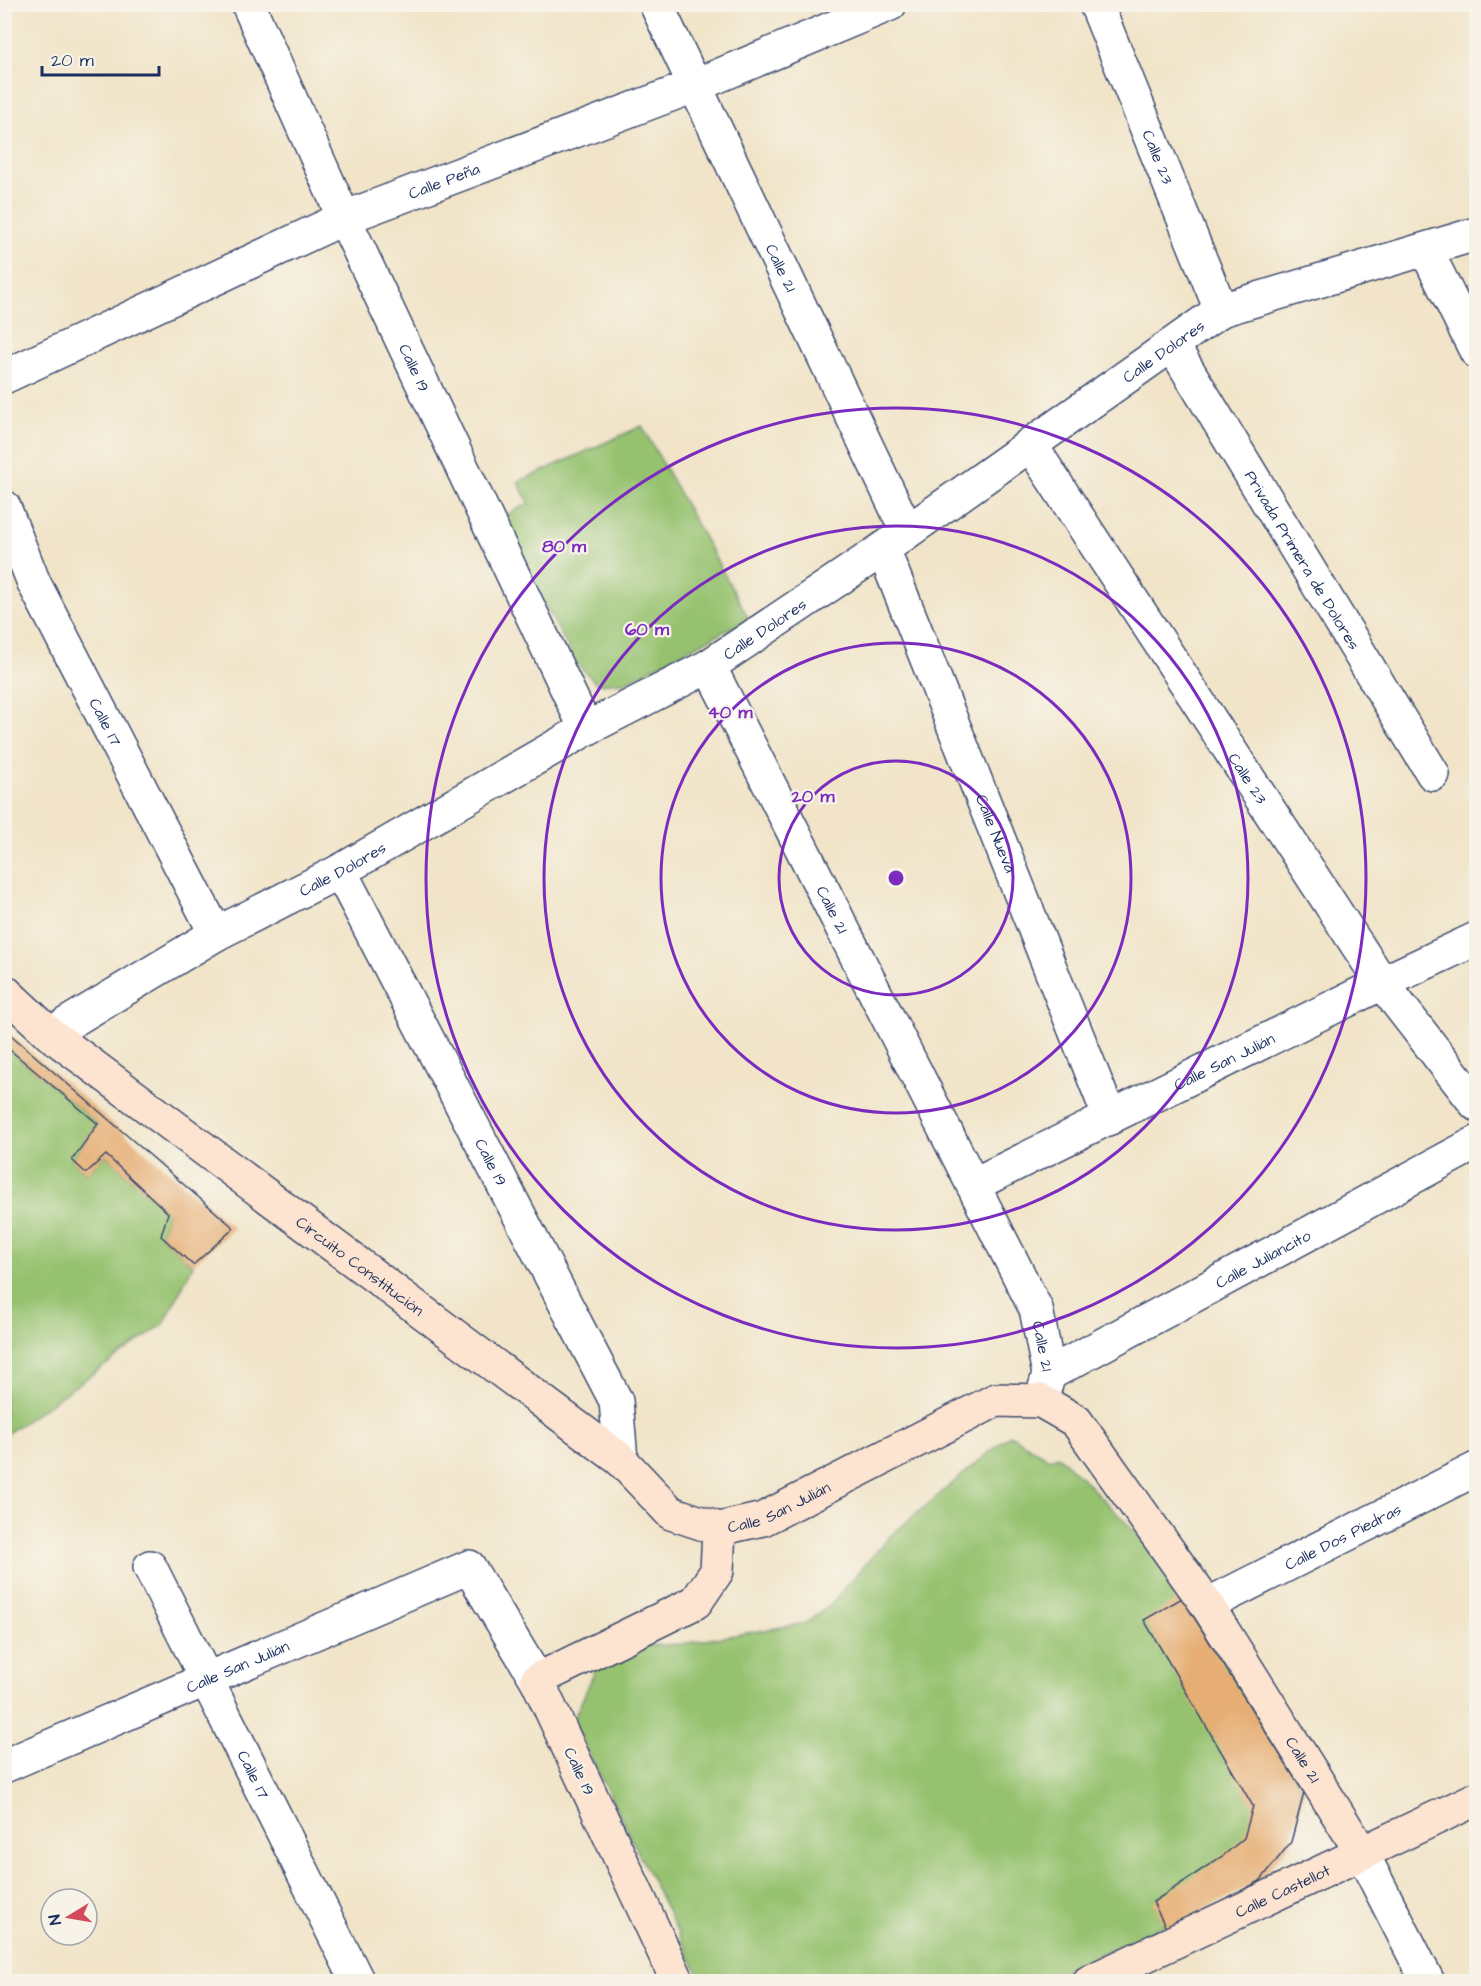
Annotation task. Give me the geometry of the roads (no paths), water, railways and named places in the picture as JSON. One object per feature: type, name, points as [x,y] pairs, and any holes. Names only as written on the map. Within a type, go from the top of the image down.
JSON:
[{"type":"main road","name":"Circuito Constitución","points":[[4,991],[50,1034],[621,1460],[671,1512],[719,1529]]},
{"type":"main road","name":"Calle San Julián","points":[[537,1680],[696,1602],[717,1571],[719,1529],[764,1519],[996,1400],[1045,1387]]},
{"type":"main road","name":"Calle 21","points":[[1045,1387],[1076,1421],[1207,1605],[1362,1853]]},
{"type":"main road","name":"Calle 19","points":[[537,1680],[678,1982]]},
{"type":"main road","name":"Calle Castellot","points":[[1089,1982],[1476,1799]]},
{"type":"street","name":"Calle 19","points":[[248,4],[344,218],[586,729]]},
{"type":"street","name":"Calle 21","points":[[656,4],[895,540]]},
{"type":"street","name":"Calle Peña","points":[[4,377],[344,218],[694,87],[890,4]]},
{"type":"street","name":"Calle 23","points":[[1096,4],[1221,310]]},
{"type":"street","name":"Calle Dolores","points":[[50,1034],[216,934],[340,871],[586,729],[709,666],[895,540],[1221,310],[1476,234]]},
{"type":"street","points":[[1426,250],[1476,351]]},
{"type":"street","name":"Privada Primera de Dolores","points":[[1173,346],[1434,774]]},
{"type":"street","name":"Calle 23","points":[[1030,444],[1382,983],[1476,1104]]},
{"type":"street","name":"Calle 17","points":[[4,507],[34,583],[216,934]]},
{"type":"street","name":"Calle Nueva","points":[[895,540],[1110,1118]]},
{"type":"street","name":"Calle 21","points":[[709,666],[1036,1309],[1045,1387]]},
{"type":"street","name":"Calle 19","points":[[340,871],[616,1401],[621,1460]]},
{"type":"street","name":"Calle San Julián","points":[[973,1185],[1476,939]]},
{"type":"street","name":"Calle Juliancito","points":[[1045,1387],[1476,1143]]},
{"type":"street","name":"Calle Dos Piedras","points":[[1207,1605],[1476,1469]]},
{"type":"street","name":"Calle 17","points":[[150,1567],[358,1982]]},
{"type":"street","name":"Calle 19","points":[[469,1567],[537,1680]]},
{"type":"street","name":"Calle San Julián","points":[[4,1766],[469,1567]]},
{"type":"street","name":"Calle 21","points":[[1362,1853],[1428,1982]]}]
